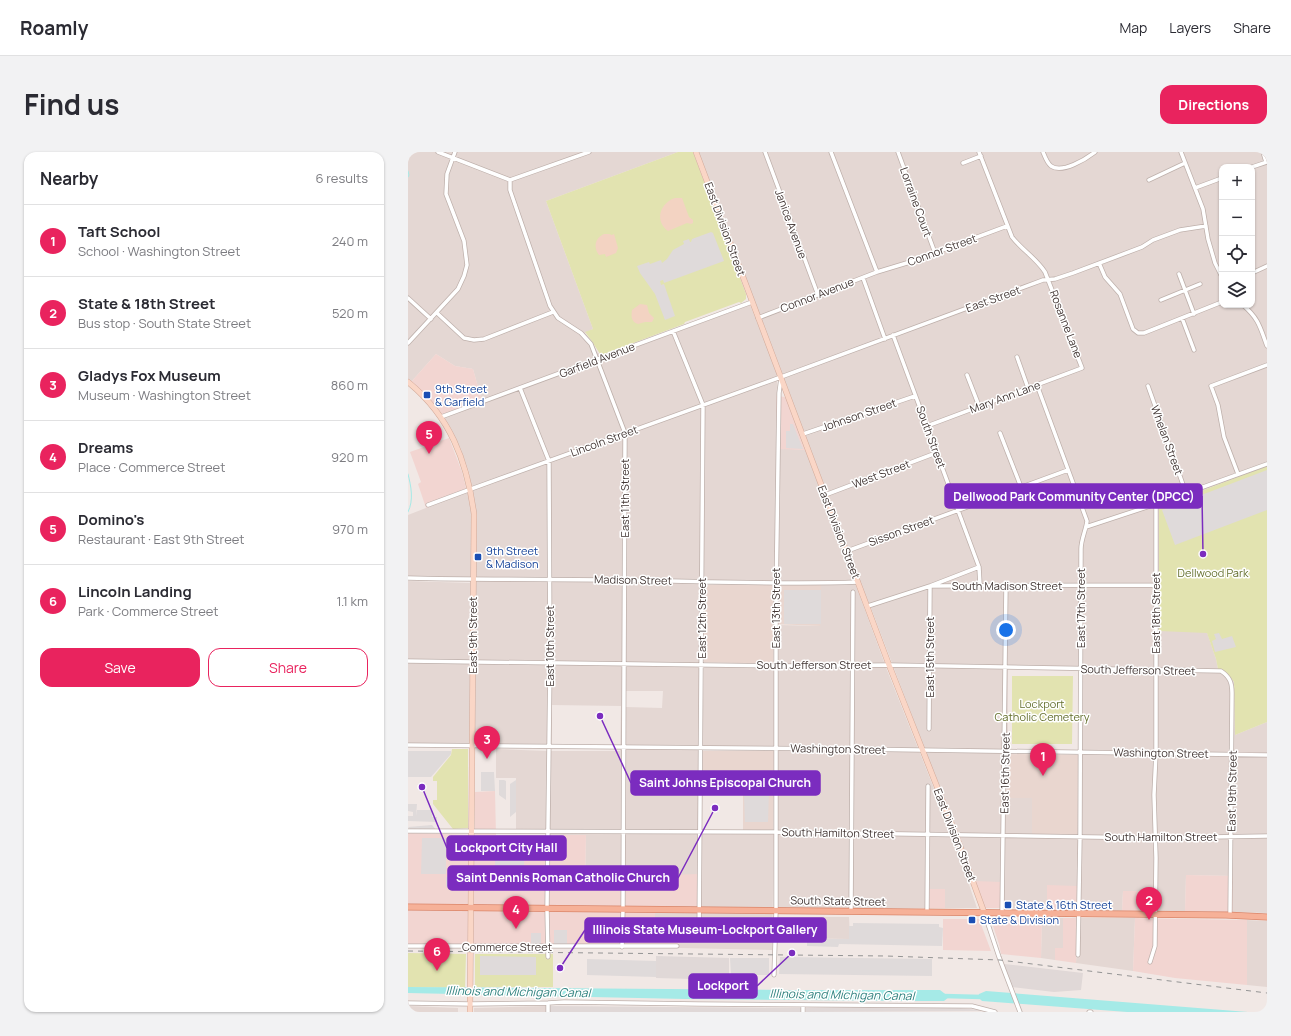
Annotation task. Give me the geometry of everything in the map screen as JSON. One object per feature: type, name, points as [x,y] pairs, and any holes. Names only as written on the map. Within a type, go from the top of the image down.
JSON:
[{"type":"main road","name":"South State Street","points":[[408,907],[984,912],[1230,915],[1267,917]]},
{"type":"street","points":[[438,152],[510,180],[589,152]]},
{"type":"street","points":[[408,343],[458,290],[467,265],[464,241],[446,194],[447,174],[455,152]]},
{"type":"street","name":"East Division Street","points":[[696,152],[889,665],[956,835],[984,912]]},
{"type":"street","name":"Janice Avenue","points":[[765,152],[818,295]]},
{"type":"street","points":[[831,152],[877,272]]},
{"type":"street","name":"Lorraine Court","points":[[898,152],[935,253]]},
{"type":"street","points":[[1043,152],[1050,165],[1061,169],[1077,163],[1095,152]]},
{"type":"street","points":[[1181,152],[1203,209],[1215,263],[1220,272]]},
{"type":"street","points":[[1255,166],[1267,162],[1263,152]]},
{"type":"street","points":[[963,163],[980,154]]},
{"type":"street","name":"Rosanne Lane","points":[[980,154],[1007,226],[1016,242],[1039,263],[1049,280],[1082,368]]},
{"type":"street","points":[[1149,180],[1185,163]]},
{"type":"street","points":[[1195,188],[1219,179]]},
{"type":"street","points":[[437,313],[464,338],[474,340],[484,339],[553,312],[510,190],[510,180]]},
{"type":"street","name":"Connor Street","points":[[877,272],[935,253],[1007,226]]},
{"type":"street","name":"East Street","points":[[781,377],[1043,280],[1049,280],[1099,263],[1142,247],[1153,240],[1180,230],[1206,226]]},
{"type":"street","points":[[1099,263],[1105,277],[1120,294],[1133,329],[1138,333],[1144,333],[1219,303]]},
{"type":"street","points":[[1254,272],[1267,266]]},
{"type":"street","name":"Connor Avenue","points":[[758,318],[877,272]]},
{"type":"street","points":[[1179,274],[1194,314]]},
{"type":"street","points":[[863,278],[885,339]]},
{"type":"street","points":[[1161,300],[1200,284]]},
{"type":"street","points":[[408,298],[431,319]]},
{"type":"street","name":"Garfield Avenue","points":[[441,417],[752,302]]},
{"type":"street","points":[[1247,308],[1254,314],[1258,320],[1267,346]]},
{"type":"street","name":"East 11th Street","points":[[553,312],[558,318],[578,330],[591,344],[625,433],[624,833],[622,947]]},
{"type":"street","points":[[1182,318],[1194,350]]},
{"type":"street","name":"East 12th Street","points":[[673,331],[703,405],[699,940]]},
{"type":"street","name":"South Street","points":[[893,336],[979,567],[980,585]]},
{"type":"street","points":[[1017,357],[1028,388]]},
{"type":"street","points":[[1238,474],[1224,437],[1218,405],[1211,386],[1267,365]]},
{"type":"street","name":"Mary Ann Lane","points":[[927,426],[1082,368]]},
{"type":"street","points":[[967,375],[979,406]]},
{"type":"street","name":"Lincoln Street","points":[[428,506],[471,489],[781,377]]},
{"type":"street","name":"East 13th Street","points":[[774,975],[776,911],[776,583],[779,392],[781,377]]},
{"type":"street","name":"East 9th Street","points":[[408,382],[417,389],[441,417],[454,439],[471,489],[474,514],[470,1012]]},
{"type":"street","name":"East 17th Street","points":[[1037,385],[1087,521],[1081,542],[1078,955]]},
{"type":"street","name":"Whelan Street","points":[[1148,386],[1186,493]]},
{"type":"street","name":"East 10th Street","points":[[520,388],[550,461],[548,957]]},
{"type":"street","name":"Johnson Street","points":[[803,434],[915,396]]},
{"type":"street","points":[[1000,433],[1021,487]]},
{"type":"street","name":"West Street","points":[[825,495],[936,453]]},
{"type":"street","points":[[1086,527],[1156,504],[1267,464]]},
{"type":"street","name":"Sisson Street","points":[[847,551],[1068,470]]},
{"type":"street","name":"East 18th Street","points":[[1150,962],[1155,946],[1156,858],[1154,838],[1154,778],[1156,753],[1156,504]]},
{"type":"street","points":[[868,606],[930,586],[979,567]]},
{"type":"street","name":"Madison Street","points":[[408,578],[776,583],[858,582]]},
{"type":"street","name":"East 16th Street","points":[[1002,913],[1006,585]]},
{"type":"street","name":"South Madison Street","points":[[930,586],[1156,585]]},
{"type":"street","name":"East 15th Street","points":[[929,729],[930,586]]},
{"type":"street","points":[[851,911],[853,592]]},
{"type":"street","name":"South Jefferson Street","points":[[408,661],[776,666],[889,665],[1221,672]]},
{"type":"street","name":"East 19th Street","points":[[1221,672],[1229,678],[1232,687],[1230,915]]},
{"type":"street","name":"Washington Street","points":[[408,746],[853,749],[1267,755]]},
{"type":"street","points":[[927,912],[928,786]]},
{"type":"street","name":"South Hamilton Street","points":[[408,831],[624,833],[776,832],[1154,838],[1267,836]]},
{"type":"street","points":[[984,912],[1019,1010]]},
{"type":"street","name":"Commerce Street","points":[[408,946],[677,946]]},
{"type":"street","points":[[408,1003],[548,1004],[564,1002],[972,1006],[989,1012],[994,1012]]},
{"type":"street","points":[[548,1004],[548,1012]]},
{"type":"street","points":[[803,1005],[803,1012]]},
{"type":"shaded area","points":[[408,152],[678,152],[546,201],[593,329],[585,333],[591,340],[598,353],[604,354],[482,401],[473,369],[455,366],[436,354],[411,382],[408,380]]},
{"type":"shaded area","points":[[698,152],[1267,152],[1267,466],[1164,505],[1216,659],[1218,669],[1227,673],[1234,682],[1235,735],[1267,722],[1267,913],[1233,912],[1233,876],[1186,875],[1185,911],[1152,911],[1153,891],[1123,891],[1122,911],[1076,911],[1077,886],[1048,886],[1047,909],[1001,908],[975,881],[871,608],[868,605]],"holes":[[[1008,666],[1079,667],[1077,835],[1032,834],[1032,798],[1008,798]]]},
{"type":"shaded area","points":[[711,232],[713,233],[724,261],[664,283],[663,280],[660,281],[661,285],[664,284],[675,316],[665,320],[655,294],[640,273],[637,266],[649,262],[650,264],[661,260],[662,263],[667,259],[673,250],[684,244],[683,241],[689,239],[691,242],[692,239]]},
{"type":"shaded area","points":[[750,305],[779,377],[777,381],[776,448],[806,450],[887,670],[950,829],[977,908],[945,908],[945,889],[930,889],[929,908],[778,909],[778,747],[702,746],[704,666],[778,668],[779,625],[820,626],[820,585],[773,586],[700,584],[698,834],[774,834],[772,950],[679,948],[679,938],[655,938],[655,906],[670,875],[670,869],[628,870],[628,881],[585,882],[586,836],[546,835],[546,830],[516,829],[516,778],[496,778],[496,749],[620,751],[621,706],[552,705],[552,744],[408,743],[408,581],[470,583],[469,577],[408,577],[408,515],[472,490],[469,472],[461,449],[444,418]],"holes":[[[626,691],[663,691],[662,708],[626,707]]]},
{"type":"shaded area","points":[[436,354],[455,366],[473,369],[482,401],[441,415],[411,382]]},
{"type":"shaded area","points":[[776,396],[786,397],[806,450],[776,449]]},
{"type":"shaded area","points":[[790,424],[793,424],[803,449],[786,448],[786,431],[790,431]]},
{"type":"shaded area","points":[[449,438],[462,472],[467,492],[426,508],[418,484],[421,482],[410,452]]},
{"type":"shaded area","points":[[1267,470],[1267,510],[1175,545],[1162,510]]},
{"type":"shaded area","points":[[705,585],[821,585],[820,626],[774,624],[773,664],[704,662]]},
{"type":"shaded area","points":[[784,590],[821,590],[821,624],[784,624]]},
{"type":"shaded area","points":[[1219,633],[1222,639],[1232,636],[1236,647],[1215,652],[1212,641],[1216,639],[1214,634]]},
{"type":"shaded area","points":[[408,751],[451,751],[451,754],[431,777],[408,777]]},
{"type":"shaded area","points":[[703,751],[774,751],[773,831],[743,830],[743,795],[703,795]]},
{"type":"shaded area","points":[[1008,754],[1078,755],[1077,835],[1032,834],[1032,798],[1008,798]]},
{"type":"shaded area","points":[[726,771],[732,771],[732,774],[737,775],[746,774],[746,778],[759,778],[761,780],[767,780],[769,791],[768,822],[745,822],[744,795],[748,795],[748,790],[728,790],[729,777],[726,776]]},
{"type":"shaded area","points":[[481,772],[494,772],[495,791],[481,791]]},
{"type":"shaded area","points":[[499,780],[506,781],[506,800],[499,795]]},
{"type":"shaded area","points":[[516,780],[516,812],[510,817],[510,784]]},
{"type":"shaded area","points":[[495,791],[496,835],[586,835],[585,882],[628,881],[628,869],[670,869],[670,875],[698,874],[697,906],[655,906],[655,938],[679,938],[679,948],[654,948],[655,946],[408,945],[408,833],[475,835],[475,792]]},
{"type":"shaded area","points":[[408,804],[417,804],[416,816],[417,810],[432,810],[432,817],[437,817],[437,822],[408,821],[408,816],[413,816],[413,812],[408,811]]},
{"type":"shaded area","points":[[432,825],[438,832],[412,831],[408,827]]},
{"type":"shaded area","points":[[422,838],[446,838],[446,874],[421,874]]},
{"type":"shaded area","points":[[495,838],[525,839],[524,868],[495,868]]},
{"type":"shaded area","points":[[1186,875],[1233,876],[1233,912],[1185,911]]},
{"type":"shaded area","points":[[446,877],[463,877],[463,887],[446,887]]},
{"type":"shaded area","points":[[975,881],[1001,882],[1001,908],[985,908]]},
{"type":"shaded area","points":[[1047,885],[1077,886],[1076,911],[1047,909]]},
{"type":"shaded area","points":[[929,889],[945,889],[945,908],[929,908]]},
{"type":"shaded area","points":[[1123,891],[1153,891],[1152,911],[1122,911]]},
{"type":"shaded area","points":[[778,917],[849,917],[850,939],[778,938]]},
{"type":"shaded area","points":[[1042,918],[1063,918],[1063,948],[1055,948],[1055,960],[1041,958]]},
{"type":"shaded area","points":[[1042,918],[1041,958],[1001,954],[991,920]]},
{"type":"shaded area","points":[[1063,918],[1078,918],[1076,963],[1055,960],[1055,948],[1063,948]]},
{"type":"shaded area","points":[[1078,918],[1135,918],[1133,971],[1076,963]]},
{"type":"shaded area","points":[[1135,918],[1247,920],[1247,985],[1175,978],[1133,971]]},
{"type":"shaded area","points":[[943,919],[979,919],[991,951],[943,950]]},
{"type":"shaded area","points":[[1247,920],[1267,921],[1267,987],[1247,985]]},
{"type":"shaded area","points":[[853,923],[939,924],[939,927],[943,928],[942,946],[839,944],[838,947],[807,946],[807,939],[849,939],[849,926],[853,926]]},
{"type":"shaded area","points":[[554,930],[567,930],[567,946],[554,946]]},
{"type":"shaded area","points":[[531,933],[541,933],[541,946],[531,945]]},
{"type":"shaded area","points":[[480,956],[536,957],[536,975],[480,975]]},
{"type":"shaded area","points":[[656,956],[729,958],[729,980],[656,978]]},
{"type":"shaded area","points":[[780,957],[932,959],[932,976],[779,974]]},
{"type":"shaded area","points":[[730,958],[769,958],[769,975],[731,975]]},
{"type":"shaded area","points":[[587,959],[656,961],[656,977],[587,975]]},
{"type":"shaded area","points":[[1004,964],[1083,973],[1081,990],[1054,992],[1012,987]]},
{"type":"shaded area","points":[[408,1006],[458,1008],[458,1012],[408,1012]]},
{"type":"shaded area","points":[[546,1006],[546,1012],[474,1012],[474,1008]]},
{"type":"shaded area","points":[[550,1006],[801,1008],[801,1012],[550,1012]]},
{"type":"shaded area","points":[[806,1008],[961,1008],[987,1011],[806,1012]]},
{"type":"green space","points":[[678,152],[693,152],[746,294],[746,299],[741,303],[739,302],[604,354],[600,354],[585,332],[593,329],[546,201]]},
{"type":"green space","name":"Dellwood Park","points":[[1267,466],[1267,722],[1235,735],[1234,682],[1227,673],[1218,669],[1207,633],[1159,631],[1159,508]]},
{"type":"green space","name":"Lockport Catholic Cemetery","points":[[1012,676],[1073,676],[1072,744],[1012,744]]},
{"type":"green space","points":[[452,749],[468,749],[468,828],[453,829],[433,804],[433,800],[437,800],[437,781],[433,781],[433,777],[451,755]]},
{"type":"green space","points":[[408,953],[466,954],[465,988],[408,987]]},
{"type":"green space","points":[[475,954],[553,954],[553,987],[475,987]]},
{"type":"sand","points":[[675,198],[682,198],[689,217],[693,220],[693,223],[687,223],[668,231],[661,222],[660,217],[666,204]]},
{"type":"sand","points":[[604,234],[614,234],[618,248],[616,253],[606,257],[605,254],[599,255],[596,249],[597,240]]},
{"type":"sand","points":[[640,304],[647,305],[649,313],[654,318],[652,322],[638,324],[633,320],[632,310]]},
{"type":"water","name":"Illinois and Michigan Canal","points":[[408,987],[940,990],[949,997],[944,1001],[686,999],[408,993]]},
{"type":"water","points":[[986,991],[1248,1012],[1127,1012],[982,1001],[978,997],[979,994]]},
{"type":"waterway","points":[[408,171],[408,177]]},
{"type":"waterway","points":[[408,474],[411,488],[411,503],[408,512]]},
{"type":"waterway","name":"Illinois and Michigan Canal","points":[[944,996],[982,997]]},
{"type":"railway","points":[[408,951],[886,956],[1000,960],[1267,993]]},
{"type":"place","name":"9th Street & Garfield","points":[[427,395]]},
{"type":"place","name":"Domino's","points":[[429,454]]},
{"type":"place","name":"Dellwood Park Community Center (DPCC)","points":[[1203,554]]},
{"type":"place","name":"9th Street & Madison","points":[[478,557]]},
{"type":"place","name":"Saint Johns Episcopal Church","points":[[600,716]]},
{"type":"place","name":"Gladys Fox Museum","points":[[487,759]]},
{"type":"place","name":"Taft School","points":[[1043,776]]},
{"type":"place","name":"Lockport City Hall","points":[[422,787]]},
{"type":"place","name":"Saint Dennis Roman Catholic Church","points":[[715,808]]},
{"type":"place","name":"State & 16th Street","points":[[1008,905]]},
{"type":"place","name":"State & Division","points":[[972,920]]},
{"type":"place","name":"State & 18th Street","points":[[1149,920]]},
{"type":"place","name":"Dreams","points":[[516,929]]},
{"type":"place","name":"Lockport","points":[[792,953]]},
{"type":"place","name":"Illinois State Museum-Lockport Gallery","points":[[560,968]]},
{"type":"place","name":"Lincoln Landing","points":[[437,971]]}]
